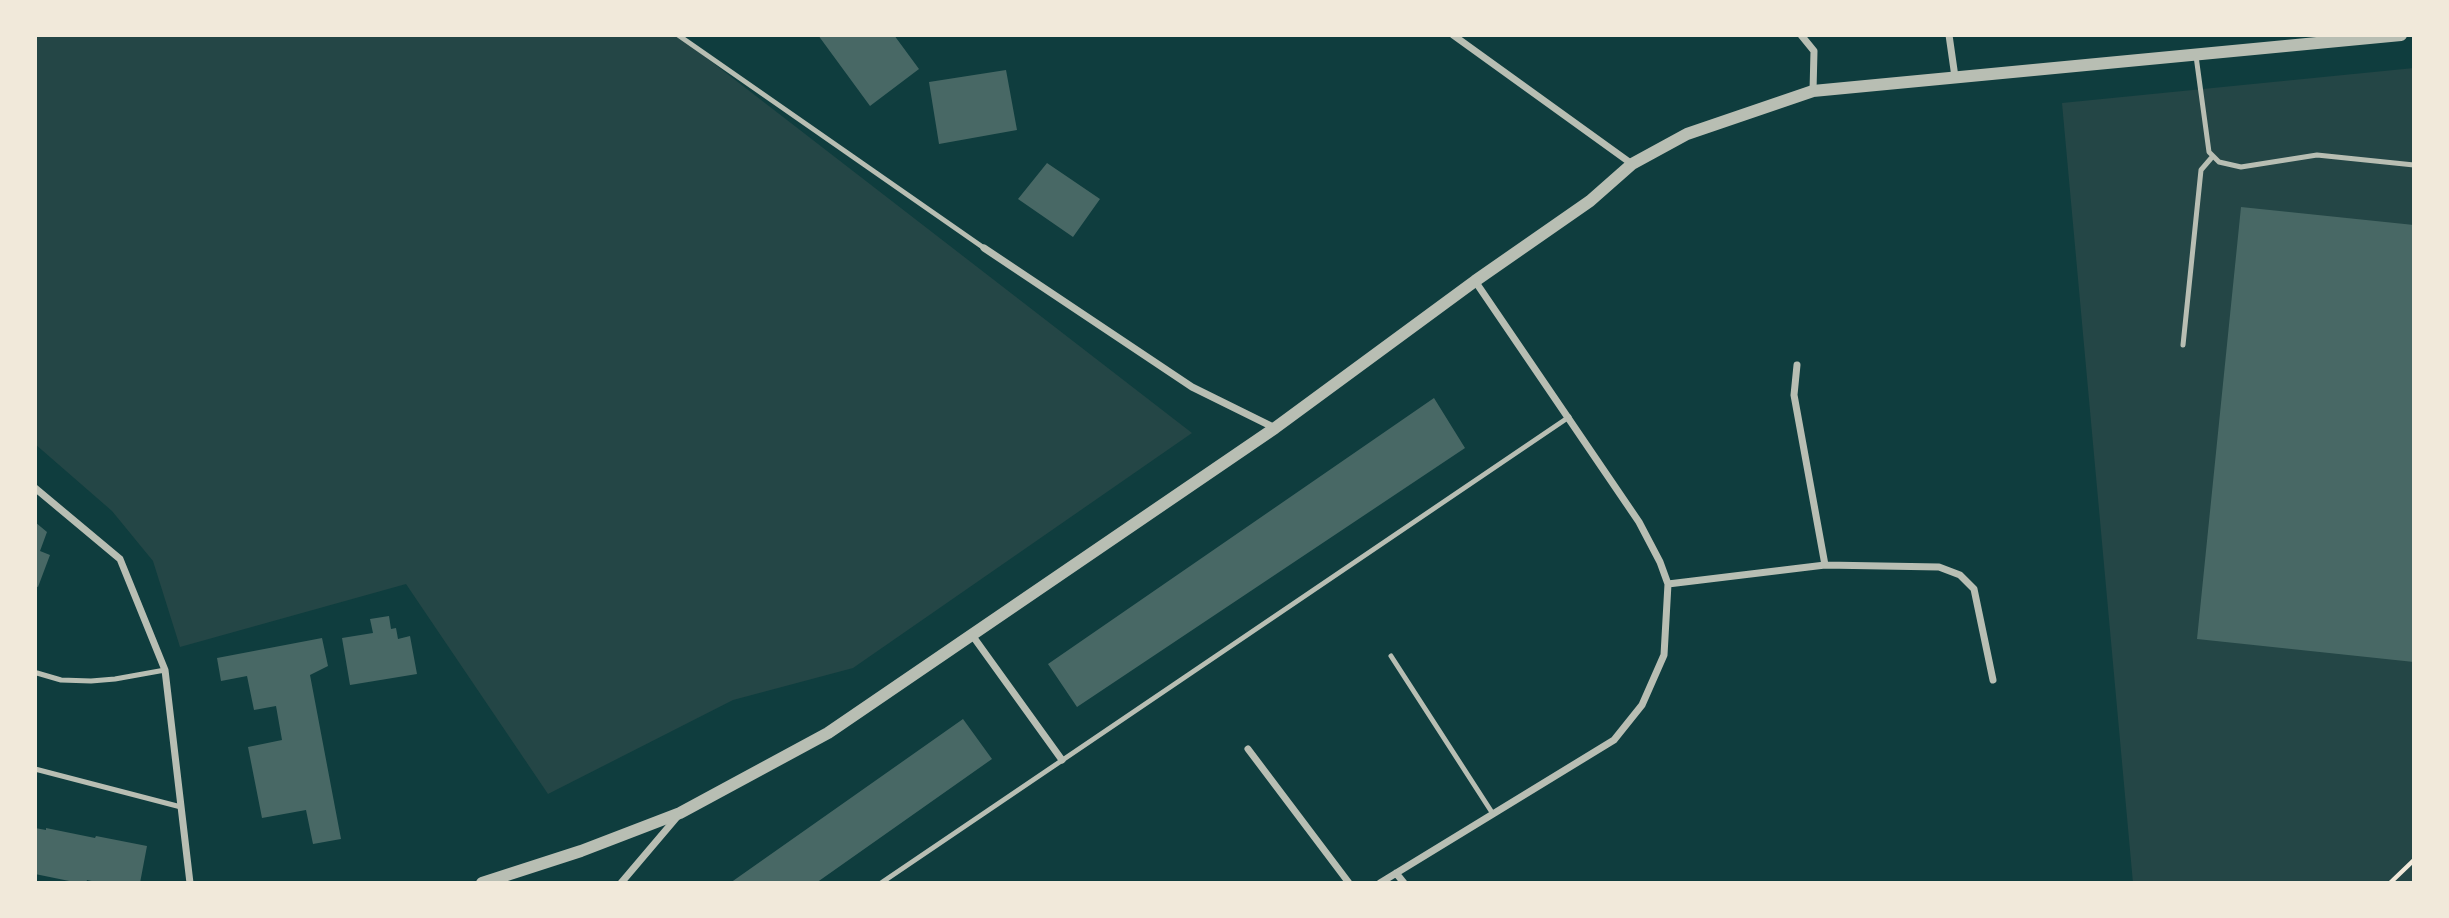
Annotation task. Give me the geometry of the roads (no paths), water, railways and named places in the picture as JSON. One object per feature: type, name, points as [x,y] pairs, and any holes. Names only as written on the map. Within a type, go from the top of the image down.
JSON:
[{"type":"street","points":[[1453,35],[1632,164]]},
{"type":"street","points":[[1801,35],[1814,51],[1814,90]]},
{"type":"street","points":[[1949,35],[1955,77]]},
{"type":"street","points":[[482,883],[581,851],[680,813],[828,733],[1275,428],[1475,281],[1590,201],[1632,164],[1687,134],[1814,90],[2401,35]]},
{"type":"street","points":[[984,247],[1192,387],[1275,428]]},
{"type":"street","points":[[1380,883],[1614,740],[1642,705],[1664,655],[1668,584],[1639,522],[1475,281]]},
{"type":"street","points":[[1797,365],[1794,395],[1825,565]]},
{"type":"street","points":[[35,488],[120,559],[164,670],[190,883]]},
{"type":"street","points":[[1668,584],[1825,565],[1939,567],[1960,575],[1974,589],[1993,680]]},
{"type":"street","points":[[972,635],[1062,760]]},
{"type":"street","points":[[1248,749],[1349,883]]},
{"type":"street","points":[[621,883],[680,813]]},
{"type":"street","points":[[1396,873],[1404,883]]},
{"type":"lane","points":[[678,35],[984,247]]},
{"type":"lane","points":[[2196,54],[2208,152],[2219,162],[2241,167],[2317,155],[2414,165]]},
{"type":"lane","points":[[2183,345],[2202,170],[2213,156]]},
{"type":"lane","points":[[881,883],[1569,417]]},
{"type":"lane","points":[[1391,656],[1493,814]]},
{"type":"lane","points":[[37,673],[61,680],[91,681],[164,670]]},
{"type":"lane","points":[[35,769],[181,807]]}]
